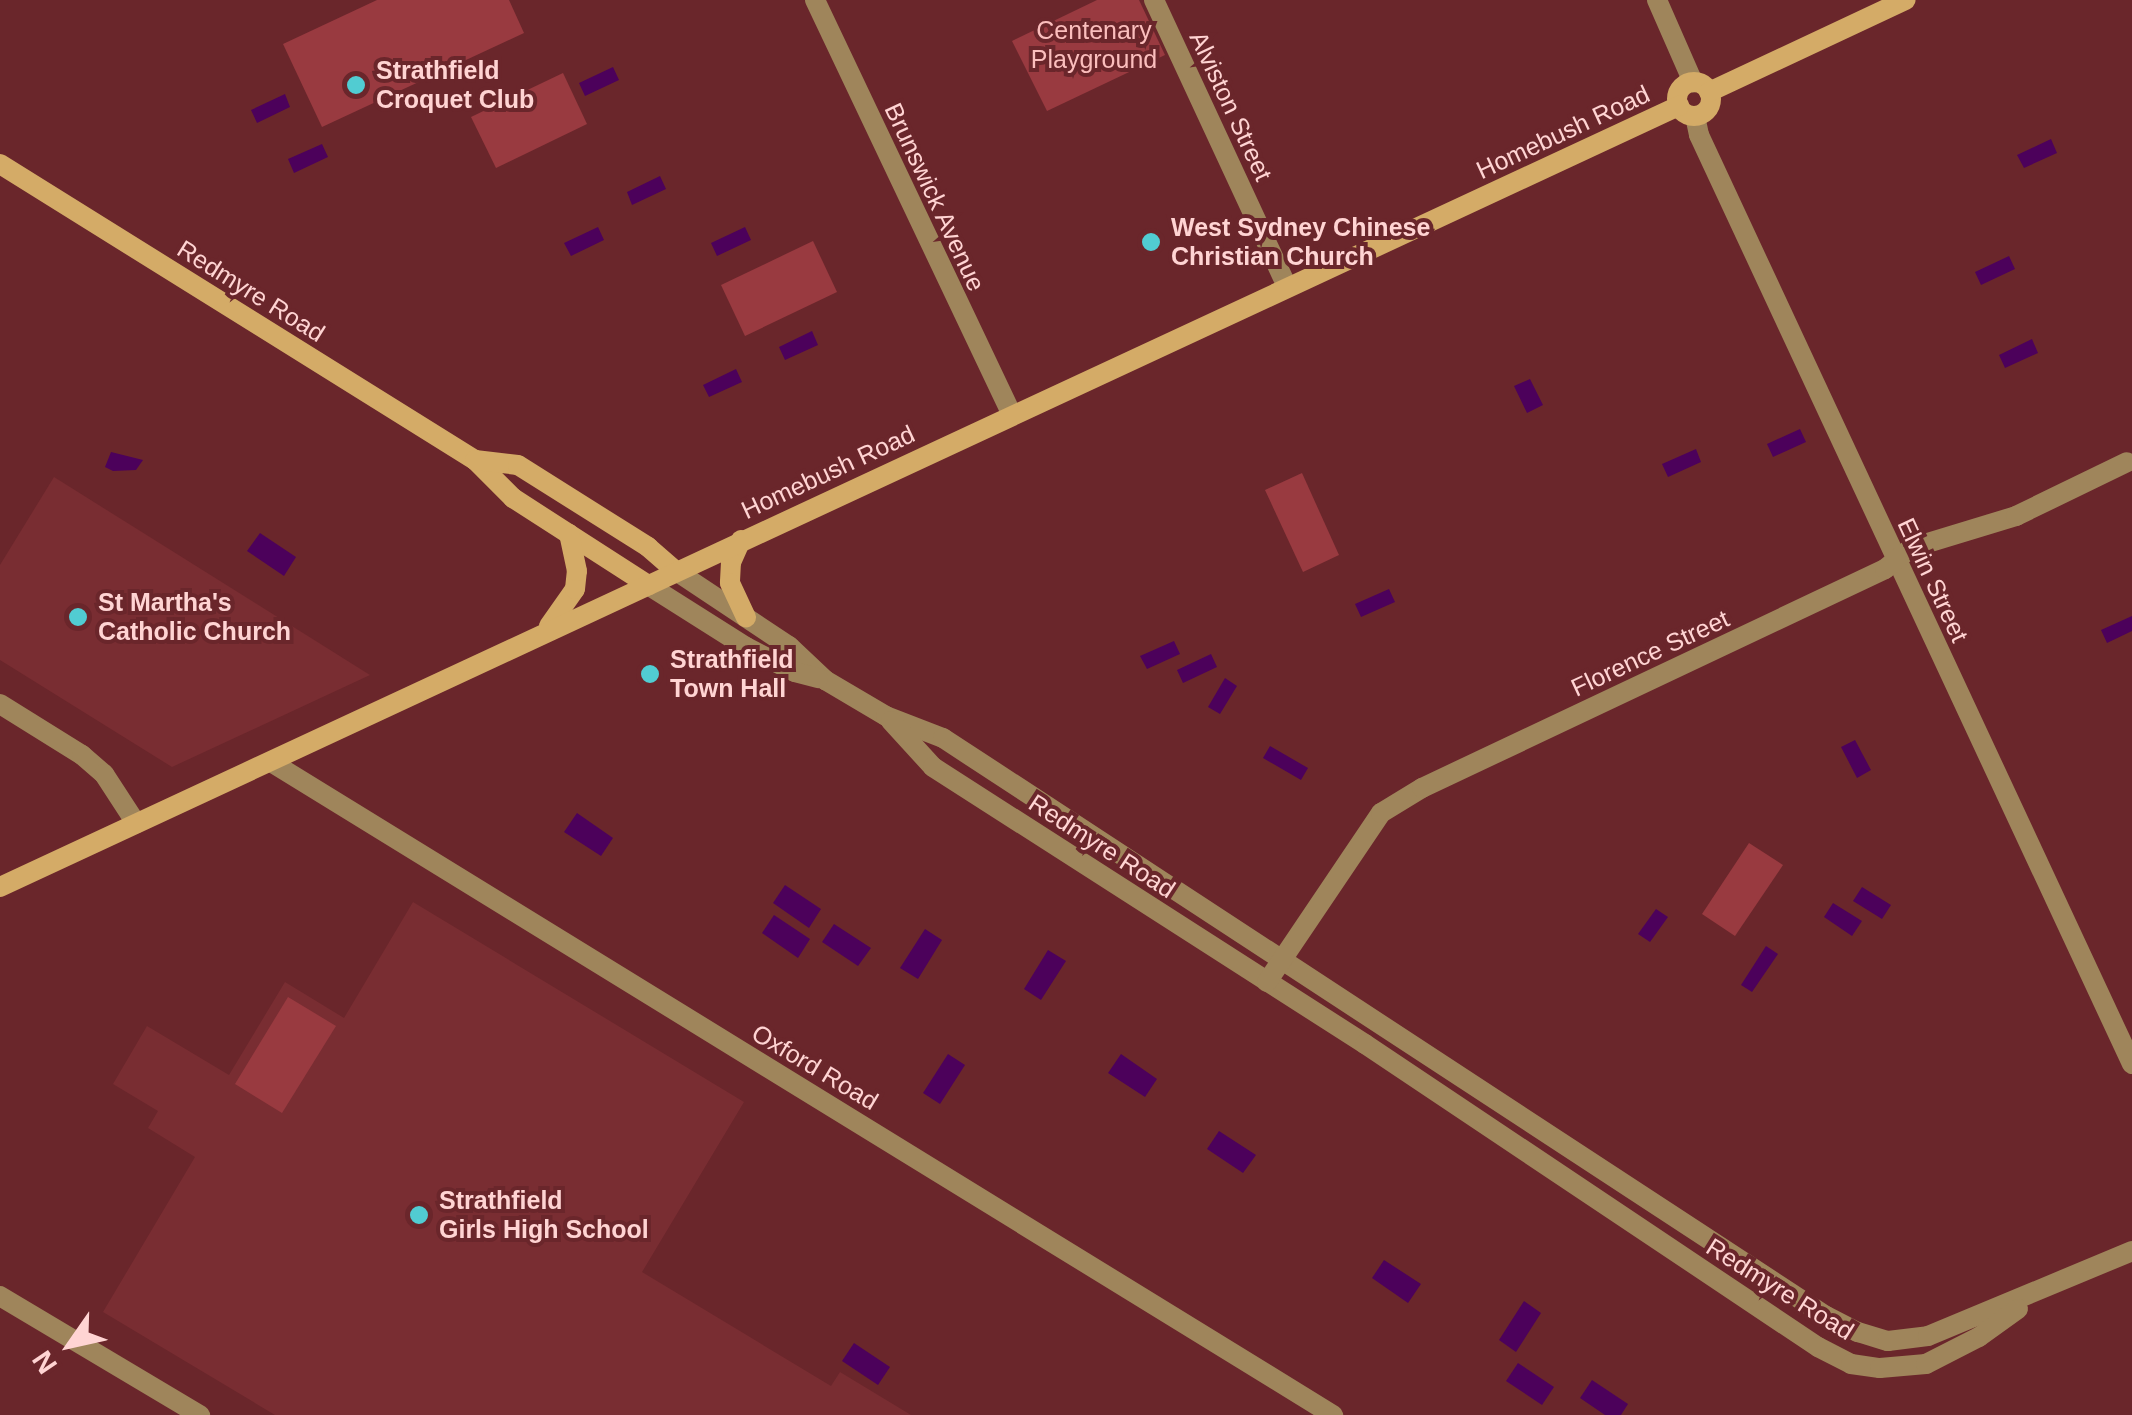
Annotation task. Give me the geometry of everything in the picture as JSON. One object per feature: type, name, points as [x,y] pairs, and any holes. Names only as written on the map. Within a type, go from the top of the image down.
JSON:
[{"type":"main road","points":[[1687,111],[1709,108],[1701,87],[1905,0]]},
{"type":"main road","name":"Homebush Road","points":[[0,887],[1287,288],[1687,111],[1680,89],[1701,87]]},
{"type":"main road","name":"Redmyre Road","points":[[0,164],[475,460],[512,498],[648,585]]},
{"type":"main road","name":"Redmyre Road","points":[[475,460],[518,465],[648,548],[676,572]]},
{"type":"main road","points":[[541,634],[560,614],[574,589],[578,572],[569,534]]},
{"type":"main road","points":[[741,540],[730,562],[730,583],[746,617]]},
{"type":"street","name":"Brunswick Avenue","points":[[815,0],[1012,415]]},
{"type":"street","name":"Alviston Street","points":[[1154,0],[1287,288]]},
{"type":"street","points":[[1657,0],[1701,87]]},
{"type":"street","name":"Elwin Street","points":[[1687,111],[2132,1064]]},
{"type":"street","name":"Florence Street","points":[[1267,982],[1381,813],[1422,788],[1885,569],[1910,548],[2016,516],[2128,462]]},
{"type":"street","name":"Redmyre Road","points":[[676,572],[746,617],[825,680],[886,716],[943,738],[1809,1306],[1858,1332],[1888,1341],[1928,1336],[2044,1291]]},
{"type":"street","name":"Redmyre Road","points":[[648,585],[746,646],[795,672],[825,680]]},
{"type":"street","points":[[0,704],[93,764],[114,785],[136,823]]},
{"type":"street","name":"Redmyre Road","points":[[886,716],[933,767],[1267,982],[1818,1348],[1851,1364],[1880,1368],[1926,1364],[1979,1337],[2044,1291]]},
{"type":"street","name":"Oxford Road","points":[[271,762],[1333,1415]]},
{"type":"street","points":[[2044,1291],[2132,1251]]},
{"type":"street","points":[[0,1296],[200,1415]]},
{"type":"shaded area","points":[[613,67],[619,80],[585,96],[579,83]]},
{"type":"shaded area","points":[[285,94],[290,107],[257,123],[251,110]]},
{"type":"shaded area","points":[[2051,139],[2057,153],[2024,168],[2017,155]]},
{"type":"shaded area","points":[[322,144],[328,157],[294,173],[288,159]]},
{"type":"shaded area","points":[[660,176],[666,189],[632,205],[627,192]]},
{"type":"shaded area","points":[[598,227],[604,240],[571,256],[564,243]]},
{"type":"shaded area","points":[[745,227],[751,240],[717,256],[711,243]]},
{"type":"shaded area","points":[[2009,256],[2015,269],[1981,285],[1975,272]]},
{"type":"shaded area","points":[[812,331],[818,345],[785,360],[779,347]]},
{"type":"shaded area","points":[[2032,339],[2038,353],[2005,368],[1999,355]]},
{"type":"shaded area","points":[[736,369],[742,382],[709,397],[703,385]]},
{"type":"shaded area","points":[[1530,379],[1543,405],[1527,413],[1514,386]]},
{"type":"shaded area","points":[[1800,429],[1806,442],[1773,457],[1767,444]]},
{"type":"shaded area","points":[[1696,449],[1701,462],[1668,477],[1662,464]]},
{"type":"shaded area","points":[[111,452],[143,460],[136,470],[113,471],[105,467]]},
{"type":"shaded area","points":[[54,477],[370,675],[172,767],[0,660],[0,565]]},
{"type":"shaded area","points":[[260,533],[296,557],[284,576],[247,551]]},
{"type":"shaded area","points":[[1389,589],[1395,602],[1361,617],[1355,604]]},
{"type":"shaded area","points":[[2132,616],[2132,631],[2107,643],[2101,630]]},
{"type":"shaded area","points":[[1174,641],[1180,654],[1147,669],[1140,656]]},
{"type":"shaded area","points":[[1211,654],[1217,667],[1183,683],[1177,670]]},
{"type":"shaded area","points":[[1225,678],[1237,686],[1220,714],[1208,707]]},
{"type":"shaded area","points":[[1855,740],[1871,770],[1857,778],[1841,747]]},
{"type":"shaded area","points":[[1270,746],[1308,768],[1301,780],[1263,758]]},
{"type":"shaded area","points":[[577,813],[613,838],[601,856],[564,832]]},
{"type":"shaded area","points":[[785,885],[821,909],[809,928],[773,903]]},
{"type":"shaded area","points":[[1862,887],[1891,905],[1882,919],[1853,901]]},
{"type":"shaded area","name":"Strathfield Girls High School","points":[[413,902],[744,1102],[642,1272],[831,1386],[840,1372],[911,1415],[275,1415],[103,1312],[195,1157],[148,1128],[158,1111],[113,1084],[147,1026],[229,1075],[285,982],[344,1018]]},
{"type":"shaded area","points":[[1833,903],[1862,921],[1852,936],[1824,917]]},
{"type":"shaded area","points":[[1656,909],[1668,917],[1650,942],[1638,934]]},
{"type":"shaded area","points":[[774,915],[810,939],[798,958],[762,933]]},
{"type":"shaded area","points":[[834,924],[871,948],[858,966],[822,942]]},
{"type":"shaded area","points":[[925,929],[942,940],[918,979],[900,968]]},
{"type":"shaded area","points":[[1766,946],[1778,954],[1752,992],[1741,985]]},
{"type":"shaded area","points":[[1048,950],[1066,961],[1041,1000],[1024,989]]},
{"type":"shaded area","points":[[948,1054],[965,1065],[940,1104],[923,1093]]},
{"type":"shaded area","points":[[1121,1054],[1157,1079],[1145,1097],[1108,1073]]},
{"type":"shaded area","points":[[1219,1131],[1256,1155],[1243,1173],[1207,1149]]},
{"type":"shaded area","points":[[1384,1260],[1421,1284],[1408,1303],[1372,1278]]},
{"type":"shaded area","points":[[1524,1301],[1541,1313],[1516,1352],[1499,1340]]},
{"type":"shaded area","points":[[854,1343],[890,1367],[878,1385],[842,1361]]},
{"type":"shaded area","points":[[1518,1363],[1554,1387],[1542,1405],[1506,1381]]},
{"type":"shaded area","points":[[1592,1380],[1628,1404],[1621,1415],[1605,1415],[1580,1398]]},
{"type":"green space","name":"Strathfield Croquet Club","points":[[377,0],[509,0],[524,33],[322,127],[283,44]]},
{"type":"green space","name":"Centenary Playground","points":[[1097,0],[1139,0],[1165,55],[1047,111],[1012,41]]},
{"type":"green space","points":[[563,73],[587,124],[496,168],[471,117]]},
{"type":"green space","points":[[813,241],[837,292],[745,336],[721,285]]},
{"type":"green space","points":[[1302,473],[1339,555],[1303,572],[1265,490]]},
{"type":"green space","points":[[1749,843],[1783,865],[1735,936],[1702,914]]},
{"type":"green space","points":[[288,997],[336,1026],[282,1113],[235,1084]]},
{"type":"place","name":"Strathfield Croquet Club","points":[[356,85]]},
{"type":"place","name":"West Sydney Chinese Christian Church","points":[[1151,242]]},
{"type":"place","name":"St Martha's Catholic Church","points":[[78,617]]},
{"type":"place","name":"Strathfield Town Hall","points":[[650,674]]},
{"type":"place","name":"Strathfield Girls High School","points":[[419,1215]]}]
